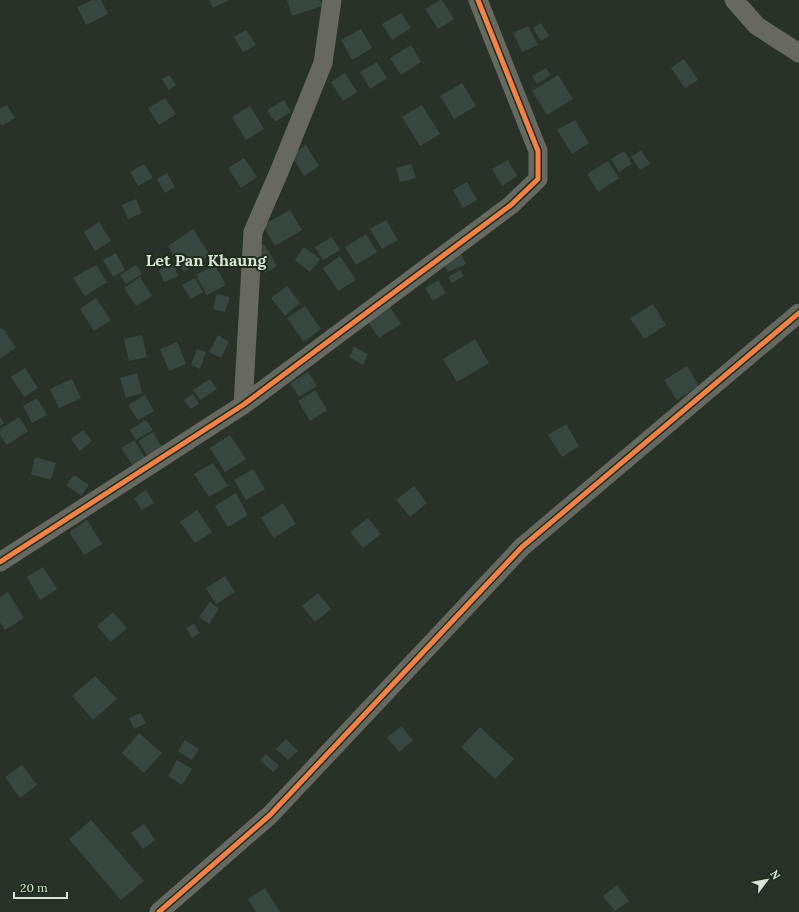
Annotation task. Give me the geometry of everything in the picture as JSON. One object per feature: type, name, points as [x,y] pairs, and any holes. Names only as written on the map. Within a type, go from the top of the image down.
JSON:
[{"type":"street","points":[[243,405],[253,232],[279,172],[322,63],[332,0]]},
{"type":"street","points":[[0,562],[243,405],[511,204],[538,179],[538,151],[478,0]]},
{"type":"street","points":[[734,0],[757,26],[799,53]]},
{"type":"street","points":[[159,912],[270,815],[522,547],[799,313]]},
{"type":"building","points":[[92,0],[101,0],[108,14],[86,25],[77,7]]},
{"type":"building","points":[[209,0],[229,0],[213,8]]},
{"type":"building","points":[[287,0],[320,0],[322,6],[292,16]]},
{"type":"building","points":[[442,0],[454,19],[438,29],[425,9]]},
{"type":"building","points":[[401,13],[411,28],[392,40],[382,24]]},
{"type":"building","points":[[541,23],[549,36],[541,41],[533,28]]},
{"type":"building","points":[[528,26],[538,45],[522,52],[513,33]]},
{"type":"building","points":[[361,29],[372,48],[352,60],[341,40]]},
{"type":"building","points":[[246,30],[256,45],[243,52],[234,37]]},
{"type":"building","points":[[411,45],[421,62],[401,75],[390,58]]},
{"type":"building","points":[[684,59],[698,80],[685,88],[671,68]]},
{"type":"building","points":[[377,62],[387,78],[370,89],[360,72]]},
{"type":"building","points":[[546,68],[551,75],[537,84],[532,76]]},
{"type":"building","points":[[345,73],[357,92],[343,101],[331,82]]},
{"type":"building","points":[[169,75],[176,85],[169,90],[162,79]]},
{"type":"building","points":[[558,75],[573,99],[547,115],[532,91]]},
{"type":"building","points":[[462,83],[476,106],[454,119],[440,96]]},
{"type":"building","points":[[165,98],[176,114],[159,125],[148,108]]},
{"type":"building","points":[[284,100],[291,112],[275,122],[267,110]]},
{"type":"building","points":[[7,105],[15,118],[2,126],[0,123],[0,109]]},
{"type":"building","points":[[422,105],[440,134],[420,146],[402,117]]},
{"type":"building","points":[[250,106],[264,129],[246,140],[232,117]]},
{"type":"building","points":[[575,120],[589,143],[572,154],[557,130]]},
{"type":"building","points":[[306,145],[319,166],[304,176],[291,155]]},
{"type":"building","points":[[641,150],[650,164],[640,170],[631,157]]},
{"type":"building","points":[[624,151],[632,164],[619,172],[611,159]]},
{"type":"building","points":[[244,158],[257,177],[241,188],[228,168]]},
{"type":"building","points":[[508,160],[517,176],[502,186],[492,169]]},
{"type":"building","points":[[608,161],[619,178],[598,192],[587,174]]},
{"type":"building","points":[[144,164],[153,178],[138,186],[130,172]]},
{"type":"building","points":[[411,164],[416,178],[400,182],[396,168]]},
{"type":"building","points":[[167,173],[175,187],[165,193],[157,179]]},
{"type":"building","points":[[467,182],[477,200],[463,208],[453,190]]},
{"type":"building","points":[[136,199],[142,213],[128,219],[122,205]]},
{"type":"building","points":[[290,210],[302,230],[275,246],[263,225]]},
{"type":"building","points":[[386,220],[398,240],[382,249],[370,229]]},
{"type":"building","points":[[99,222],[111,241],[95,251],[84,232]]},
{"type":"building","points":[[193,229],[210,255],[184,272],[168,246]]},
{"type":"building","points":[[366,234],[377,252],[356,265],[345,247]]},
{"type":"building","points":[[332,237],[340,250],[323,260],[315,247]]},
{"type":"building","points":[[264,244],[277,266],[265,273],[252,251]]},
{"type":"building","points":[[304,247],[320,259],[310,272],[295,260]]},
{"type":"building","points":[[459,250],[466,264],[448,272],[442,258]]},
{"type":"building","points":[[116,253],[125,270],[113,277],[103,260]]},
{"type":"building","points":[[340,256],[356,280],[338,291],[323,268]]},
{"type":"building","points":[[174,264],[178,276],[164,282],[159,270]]},
{"type":"building","points":[[96,265],[107,282],[85,296],[73,278]]},
{"type":"building","points":[[136,265],[142,274],[126,284],[120,275]]},
{"type":"building","points":[[215,265],[226,285],[207,295],[196,275]]},
{"type":"building","points":[[460,270],[464,276],[452,283],[448,277]]},
{"type":"building","points":[[140,277],[152,296],[136,306],[124,288]]},
{"type":"building","points":[[195,278],[203,292],[191,299],[182,285]]},
{"type":"building","points":[[438,280],[446,293],[433,301],[425,288]]},
{"type":"building","points":[[287,286],[300,303],[285,316],[271,298]]},
{"type":"building","points":[[217,294],[230,297],[225,312],[213,309]]},
{"type":"building","points":[[96,298],[111,320],[94,331],[80,309]]},
{"type":"building","points":[[388,304],[401,324],[379,338],[366,319]]},
{"type":"building","points":[[653,304],[666,325],[644,339],[630,318]]},
{"type":"building","points":[[305,306],[321,329],[304,342],[287,318]]},
{"type":"building","points":[[3,328],[16,348],[0,359],[0,329]]},
{"type":"building","points":[[142,335],[147,357],[129,361],[124,339]]},
{"type":"building","points":[[218,335],[229,342],[221,358],[209,352]]},
{"type":"building","points":[[475,339],[489,363],[457,382],[443,359]]},
{"type":"building","points":[[177,342],[186,364],[169,371],[160,349]]},
{"type":"building","points":[[354,347],[368,354],[363,365],[349,357]]},
{"type":"building","points":[[197,349],[206,352],[200,369],[191,365]]},
{"type":"building","points":[[687,366],[699,386],[677,400],[664,380]]},
{"type":"building","points":[[25,368],[38,388],[24,397],[11,377]]},
{"type":"building","points":[[308,372],[317,386],[299,397],[290,383]]},
{"type":"building","points":[[137,373],[142,393],[126,398],[120,378]]},
{"type":"building","points":[[72,379],[81,398],[59,408],[50,389]]},
{"type":"building","points":[[210,379],[217,389],[200,400],[193,390]]},
{"type":"building","points":[[315,390],[327,410],[310,421],[298,401]]},
{"type":"building","points":[[193,394],[199,404],[190,409],[184,400]]},
{"type":"building","points":[[145,395],[154,411],[138,420],[128,405]]},
{"type":"building","points":[[37,398],[47,415],[32,423],[23,406]]},
{"type":"building","points":[[0,417],[4,423],[0,426]]},
{"type":"building","points":[[19,417],[28,431],[7,445],[0,435],[0,429]]},
{"type":"building","points":[[146,420],[153,430],[136,440],[130,430]]},
{"type":"building","points":[[566,424],[579,446],[562,457],[548,435]]},
{"type":"building","points":[[83,430],[92,441],[80,451],[71,439]]},
{"type":"building","points":[[153,432],[164,451],[150,460],[138,441]]},
{"type":"building","points":[[230,435],[246,459],[225,472],[210,448]]},
{"type":"building","points":[[134,440],[147,461],[135,469],[121,448]]},
{"type":"building","points":[[35,457],[56,463],[51,480],[31,474]]},
{"type":"building","points":[[213,463],[228,486],[209,497],[194,474]]},
{"type":"building","points":[[253,469],[265,489],[246,500],[234,480]]},
{"type":"building","points":[[74,475],[89,485],[81,496],[66,485]]},
{"type":"building","points":[[414,486],[427,503],[410,517],[396,500]]},
{"type":"building","points":[[146,490],[154,503],[142,510],[134,498]]},
{"type":"building","points":[[236,493],[248,515],[228,527],[215,506]]},
{"type":"building","points":[[283,503],[296,524],[274,538],[261,518]]},
{"type":"building","points":[[197,510],[212,532],[195,543],[180,522]]},
{"type":"building","points":[[368,518],[381,534],[363,548],[350,532]]},
{"type":"building","points":[[87,520],[102,544],[84,555],[69,532]]},
{"type":"building","points":[[43,567],[57,589],[40,600],[27,577]]},
{"type":"building","points":[[225,576],[235,592],[216,604],[206,588]]},
{"type":"building","points":[[8,592],[24,618],[5,630],[0,622],[0,597]]},
{"type":"building","points":[[318,593],[331,609],[315,622],[302,606]]},
{"type":"building","points":[[210,602],[219,609],[209,624],[199,617]]},
{"type":"building","points":[[113,612],[127,628],[111,642],[97,626]]},
{"type":"building","points":[[194,624],[200,633],[192,638],[186,628]]},
{"type":"building","points":[[95,676],[117,699],[93,720],[72,696]]},
{"type":"building","points":[[140,713],[146,723],[134,729],[129,718]]},
{"type":"building","points":[[401,726],[413,740],[399,752],[387,738]]},
{"type":"building","points":[[480,727],[514,759],[495,779],[461,747]]},
{"type":"building","points":[[139,733],[162,753],[144,773],[122,753]]},
{"type":"building","points":[[286,739],[298,751],[288,760],[276,749]]},
{"type":"building","points":[[185,740],[199,749],[192,760],[178,751]]},
{"type":"building","points":[[266,754],[279,766],[273,772],[260,760]]},
{"type":"building","points":[[177,760],[192,769],[182,785],[168,776]]},
{"type":"building","points":[[22,765],[37,785],[20,798],[5,777]]},
{"type":"building","points":[[91,820],[144,881],[121,900],[69,839]]},
{"type":"building","points":[[144,824],[155,840],[143,849],[131,833]]},
{"type":"building","points":[[617,885],[629,901],[615,911],[603,896]]},
{"type":"building","points":[[265,888],[280,912],[256,912],[248,899]]},
{"type":"cycle path","points":[[0,562],[243,405],[511,205],[538,179],[538,151],[478,0]]},
{"type":"cycle path","points":[[159,912],[270,815],[522,547],[799,313]]},
{"type":"district","name":"Let Pan Khaung","points":[[206,260]]}]
